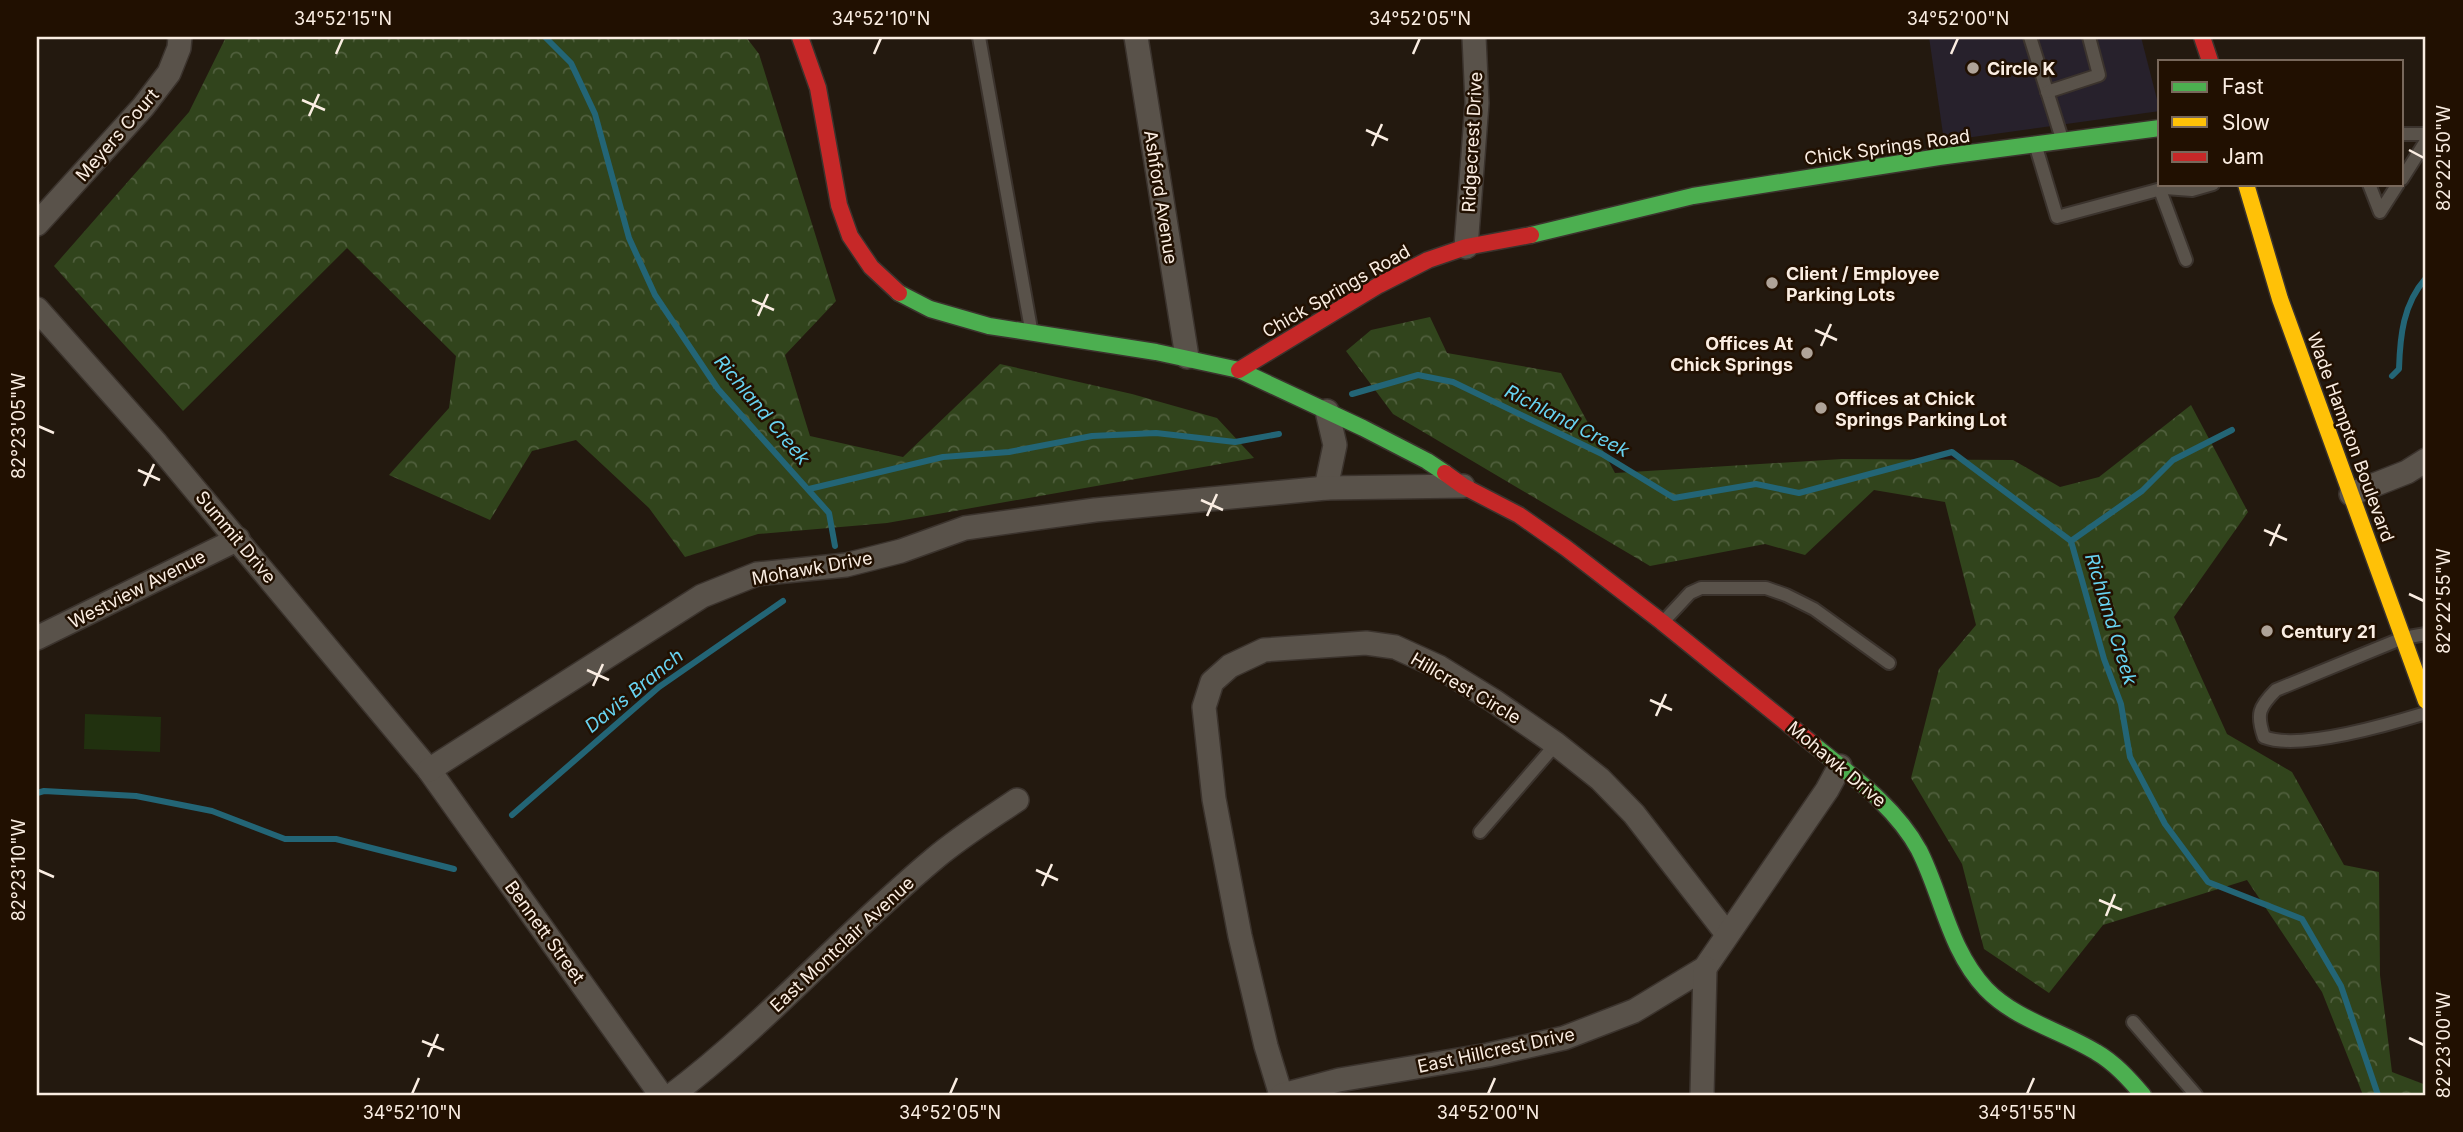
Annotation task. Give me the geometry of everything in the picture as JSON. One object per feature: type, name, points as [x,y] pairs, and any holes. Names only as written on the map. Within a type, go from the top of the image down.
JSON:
[{"type":"street","name":"Meyers Court","points":[[37,223],[163,82],[179,48],[180,37]]},
{"type":"street","points":[[800,37],[818,88],[838,205],[850,236],[870,267],[898,292],[930,309],[989,326],[1187,357],[1239,370]]},
{"type":"street","name":"Ashford Avenue","points":[[1136,37],[1187,357]]},
{"type":"street","name":"Ridgecrest Drive","points":[[1466,247],[1477,103],[1474,37]]},
{"type":"street","points":[[2202,37],[2210,60]]},
{"type":"street","name":"Chick Springs Road","points":[[1239,370],[1378,285],[1428,260],[1466,247],[1520,238],[1693,196],[1940,157],[2158,128]]},
{"type":"street","name":"Wade Hampton Boulevard","points":[[2247,186],[2280,299],[2426,701]]},
{"type":"street","name":"Summit Drive","points":[[37,309],[238,539],[429,770]]},
{"type":"street","name":"Mohawk Drive","points":[[1239,370],[1427,461],[1463,486],[1519,515],[1662,622],[1897,815],[1922,856],[1961,956],[1988,991],[2028,1019],[2066,1036],[2113,1063],[2143,1095]]},
{"type":"street","points":[[1326,488],[1335,445],[1327,411]]},
{"type":"street","points":[[2351,494],[2407,472],[2426,460]]},
{"type":"street","name":"Mohawk Drive","points":[[429,770],[702,596],[757,574],[846,565],[901,551],[965,528],[1095,510],[1326,488],[1463,486]]},
{"type":"street","name":"Westview Avenue","points":[[37,638],[238,539]]},
{"type":"street","name":"Hillcrest Circle","points":[[1282,1095],[1265,1046],[1240,936],[1213,799],[1204,707],[1212,682],[1230,666],[1264,650],[1366,643],[1395,647],[1439,667],[1556,744],[1600,779],[1634,814],[1727,934]]},
{"type":"street","name":"East Hillcrest Drive","points":[[1282,1095],[1339,1080],[1488,1055],[1564,1038],[1634,1011],[1705,968],[1827,790],[1840,766]]},
{"type":"street","name":"Bennett Street","points":[[429,770],[661,1095]]},
{"type":"street","name":"East Montclair Avenue","points":[[672,1095],[767,1015],[910,880],[946,850],[1017,800]]},
{"type":"street","points":[[1702,1095],[1705,968]]},
{"type":"lane","points":[[979,37],[1031,333]]},
{"type":"lane","points":[[2030,37],[2063,142]]},
{"type":"lane","points":[[2047,92],[2099,75],[2089,37]]},
{"type":"lane","points":[[2404,134],[2426,134]]},
{"type":"lane","points":[[2404,175],[2426,141]]},
{"type":"lane","points":[[2036,146],[2057,217],[2160,190],[2192,190],[2206,186]]},
{"type":"lane","points":[[2370,186],[2380,212],[2397,186]]},
{"type":"lane","points":[[2160,190],[2186,260]]},
{"type":"lane","points":[[1662,622],[1690,593],[1701,588],[1766,588],[1814,609],[1889,663]]},
{"type":"lane","points":[[2426,634],[2403,638],[2276,690],[2263,704],[2259,722],[2264,737],[2275,742],[2291,743],[2381,727],[2426,713]]},
{"type":"lane","points":[[1480,832],[1556,744]]},
{"type":"lane","points":[[2133,1022],[2196,1095]]},
{"type":"shaded area","points":[[1929,37],[2141,37],[2158,111],[1944,141]]},
{"type":"green space","points":[[226,37],[746,37],[759,54],[836,301],[785,355],[810,436],[903,457],[1000,364],[1132,394],[1217,418],[1254,458],[887,523],[758,534],[685,557],[649,508],[576,440],[532,451],[490,520],[389,475],[449,408],[456,356],[347,248],[183,411],[54,266],[189,112]]},
{"type":"green space","points":[[1430,317],[1447,353],[1561,373],[1615,473],[1842,459],[2013,460],[2060,487],[2099,477],[2191,405],[2248,512],[2174,617],[2227,734],[2292,772],[2344,865],[2379,872],[2380,975],[2392,1072],[2426,1085],[2426,1095],[2363,1095],[2322,992],[2247,880],[2103,925],[2049,993],[1984,949],[1962,864],[1911,778],[1939,669],[1976,625],[1945,502],[1874,490],[1805,555],[1765,544],[1650,566],[1393,414],[1346,351],[1371,330]]},
{"type":"green space","points":[[85,714],[161,717],[160,752],[84,749]]},
{"type":"waterway","name":"Richland Creek","points":[[545,37],[571,63],[595,114],[629,238],[655,295],[718,389],[829,513],[835,546]]},
{"type":"waterway","points":[[2392,376],[2399,369],[2404,321],[2412,299],[2426,278]]},
{"type":"waterway","name":"Richland Creek","points":[[1352,394],[1418,375],[1453,382],[1602,454],[1674,498],[1756,484],[1799,493],[1952,452],[2071,541],[2104,659],[2121,704],[2130,757],[2165,824],[2208,882],[2302,919],[2341,986],[2378,1095]]},
{"type":"waterway","points":[[2071,541],[2142,491],[2173,460],[2232,430]]},
{"type":"waterway","name":"Richland Creek","points":[[809,489],[943,457],[1009,452],[1092,436],[1156,433],[1235,442],[1279,434]]},
{"type":"waterway","name":"Davis Branch","points":[[512,815],[659,687],[783,601]]},
{"type":"waterway","name":"Davis Branch","points":[[37,793],[44,791],[136,796],[212,811],[285,839],[336,839],[454,869]]},
{"type":"traffic: fast","points":[[1531,235],[1693,196],[1939,157],[2158,128]]},
{"type":"traffic: fast","points":[[899,293],[930,309],[989,326],[1156,352],[1239,370],[1363,428],[1445,473]]},
{"type":"traffic: fast","points":[[1814,745],[1872,793],[1909,834],[1927,867],[1963,957],[1986,989],[2024,1017],[2103,1056],[2143,1095]]},
{"type":"traffic: slow","points":[[2247,186],[2280,299],[2426,701]]},
{"type":"traffic: jam","points":[[800,37],[818,88],[839,205],[850,236],[871,267],[899,293]]},
{"type":"traffic: jam","points":[[2202,37],[2210,60]]},
{"type":"traffic: jam","points":[[1239,370],[1379,285],[1428,260],[1466,247],[1531,235]]},
{"type":"traffic: jam","points":[[1445,473],[1463,486],[1519,515],[1566,548],[1814,745]]},
{"type":"place","name":"Circle K","points":[[1973,68]]},
{"type":"place","name":"Client / Employee Parking Lots","points":[[1772,283]]},
{"type":"place","name":"Offices At Chick Springs","points":[[1807,353]]},
{"type":"place","name":"Offices at Chick Springs Parking Lot","points":[[1821,408]]},
{"type":"place","name":"Century 21","points":[[2267,631]]}]
